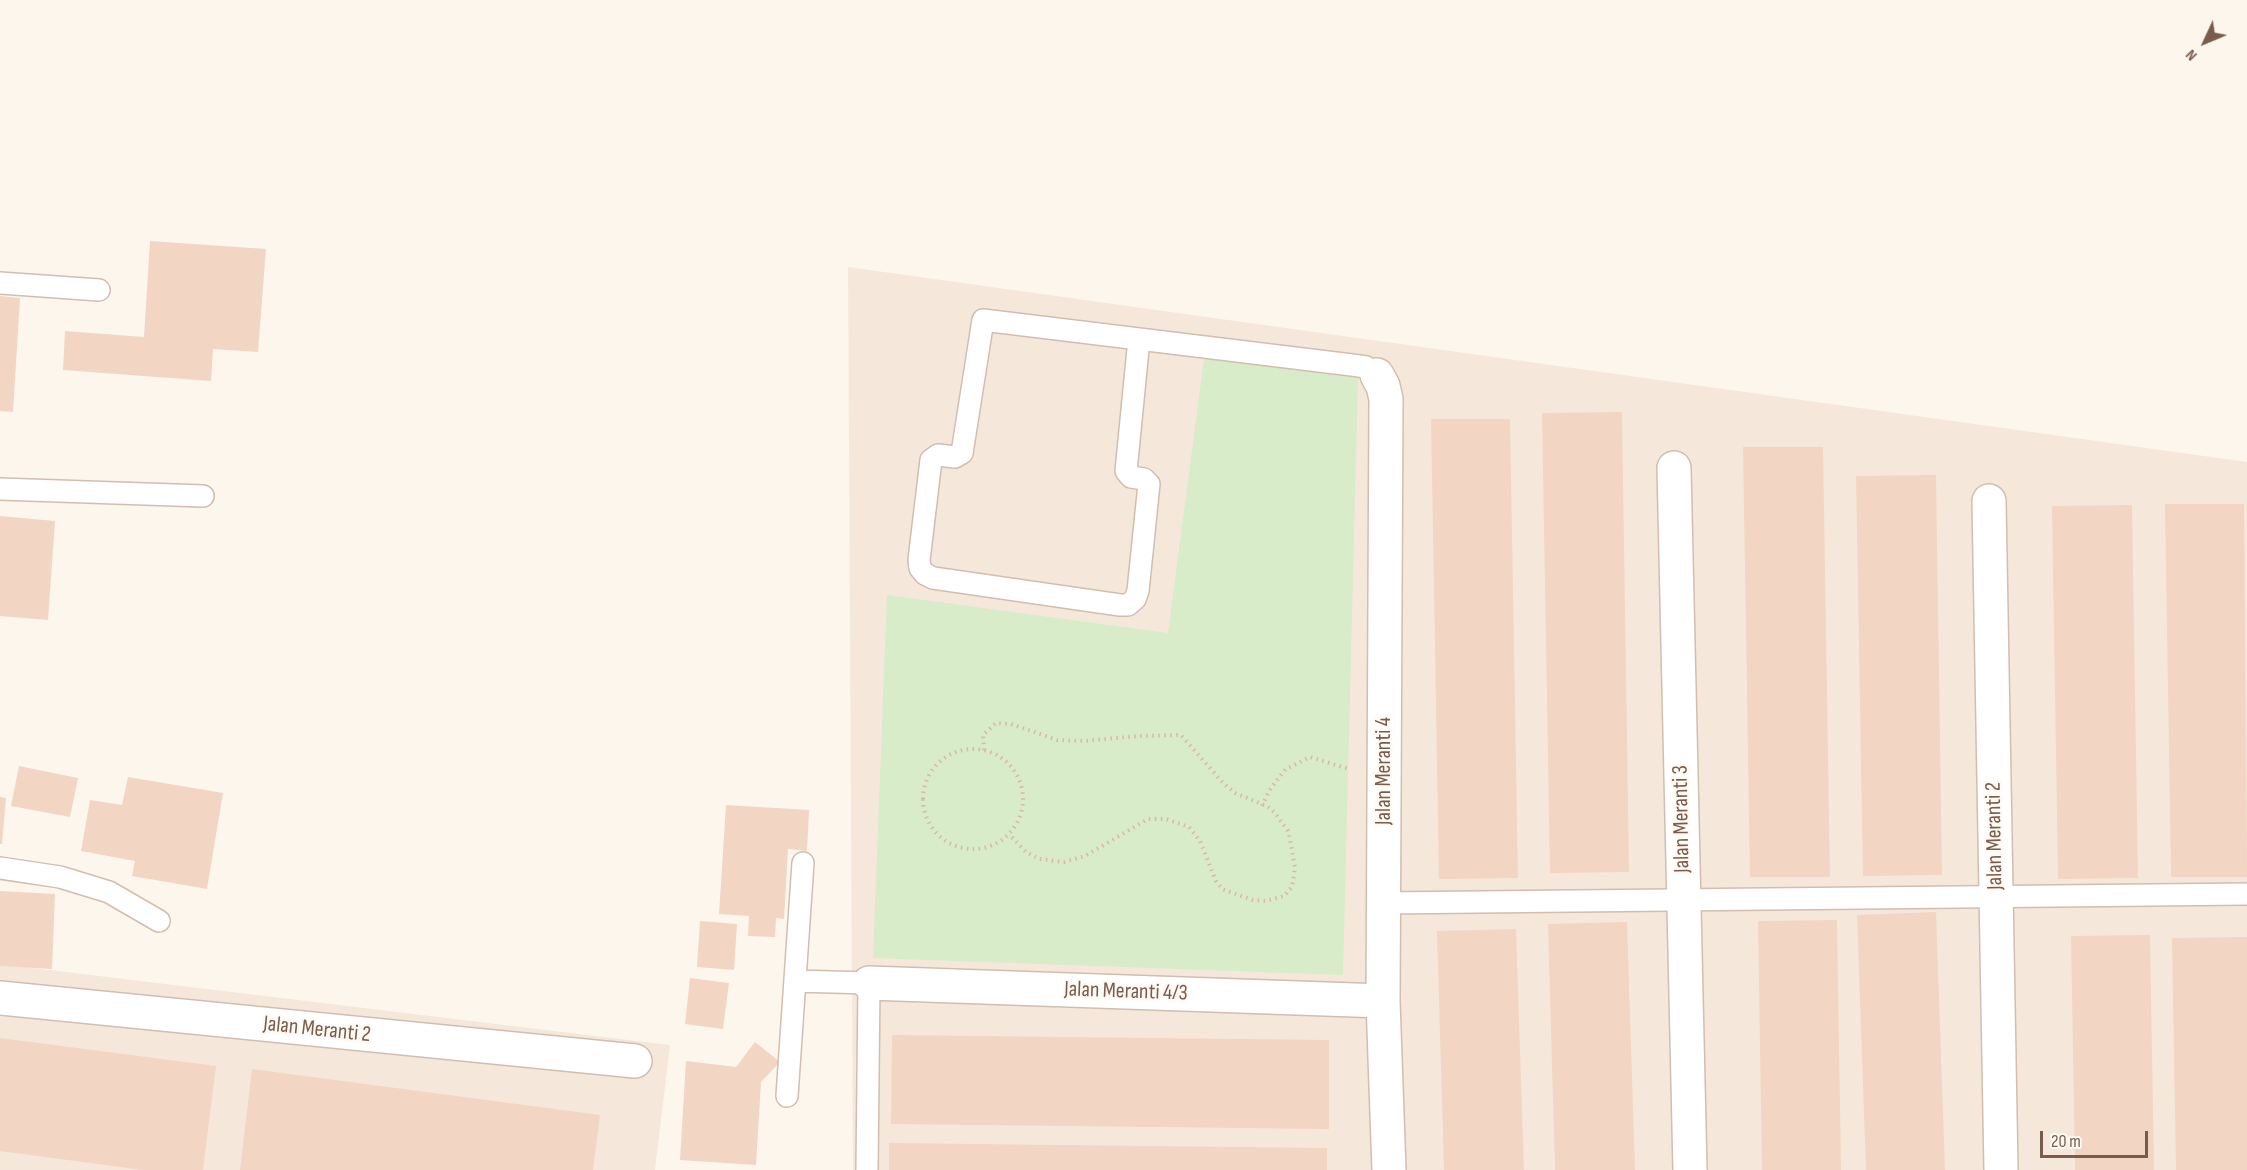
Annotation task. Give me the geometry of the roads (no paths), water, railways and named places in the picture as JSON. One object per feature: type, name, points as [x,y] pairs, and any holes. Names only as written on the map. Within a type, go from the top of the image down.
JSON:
[{"type":"street","name":"Jalan Meranti 4","points":[[1377,375],[1386,399],[1383,1001],[1389,1170]]},
{"type":"street","name":"Jalan Meranti 3","points":[[1674,468],[1690,1170]]},
{"type":"street","name":"Jalan Meranti 2","points":[[1989,501],[2001,1170]]},
{"type":"street","name":"Jalan Meranti 4/3","points":[[869,983],[1383,1001]]},
{"type":"street","name":"Jalan Meranti 2","points":[[0,998],[635,1061]]},
{"type":"lane","points":[[0,283],[99,290]]},
{"type":"lane","points":[[1139,339],[1126,471],[1131,477],[1144,479],[1149,484],[1138,591],[1135,599],[1128,604],[1120,605],[933,578],[925,574],[920,568],[919,560],[931,460],[938,455],[955,457],[962,453],[983,320],[1139,339],[1352,365],[1366,367],[1377,375]]},
{"type":"lane","points":[[0,489],[203,496]]},
{"type":"lane","points":[[787,1096],[803,863]]},
{"type":"lane","points":[[0,868],[60,877],[109,892],[159,921]]},
{"type":"lane","points":[[1383,903],[2247,894]]},
{"type":"lane","points":[[795,981],[869,983],[867,1170]]}]
